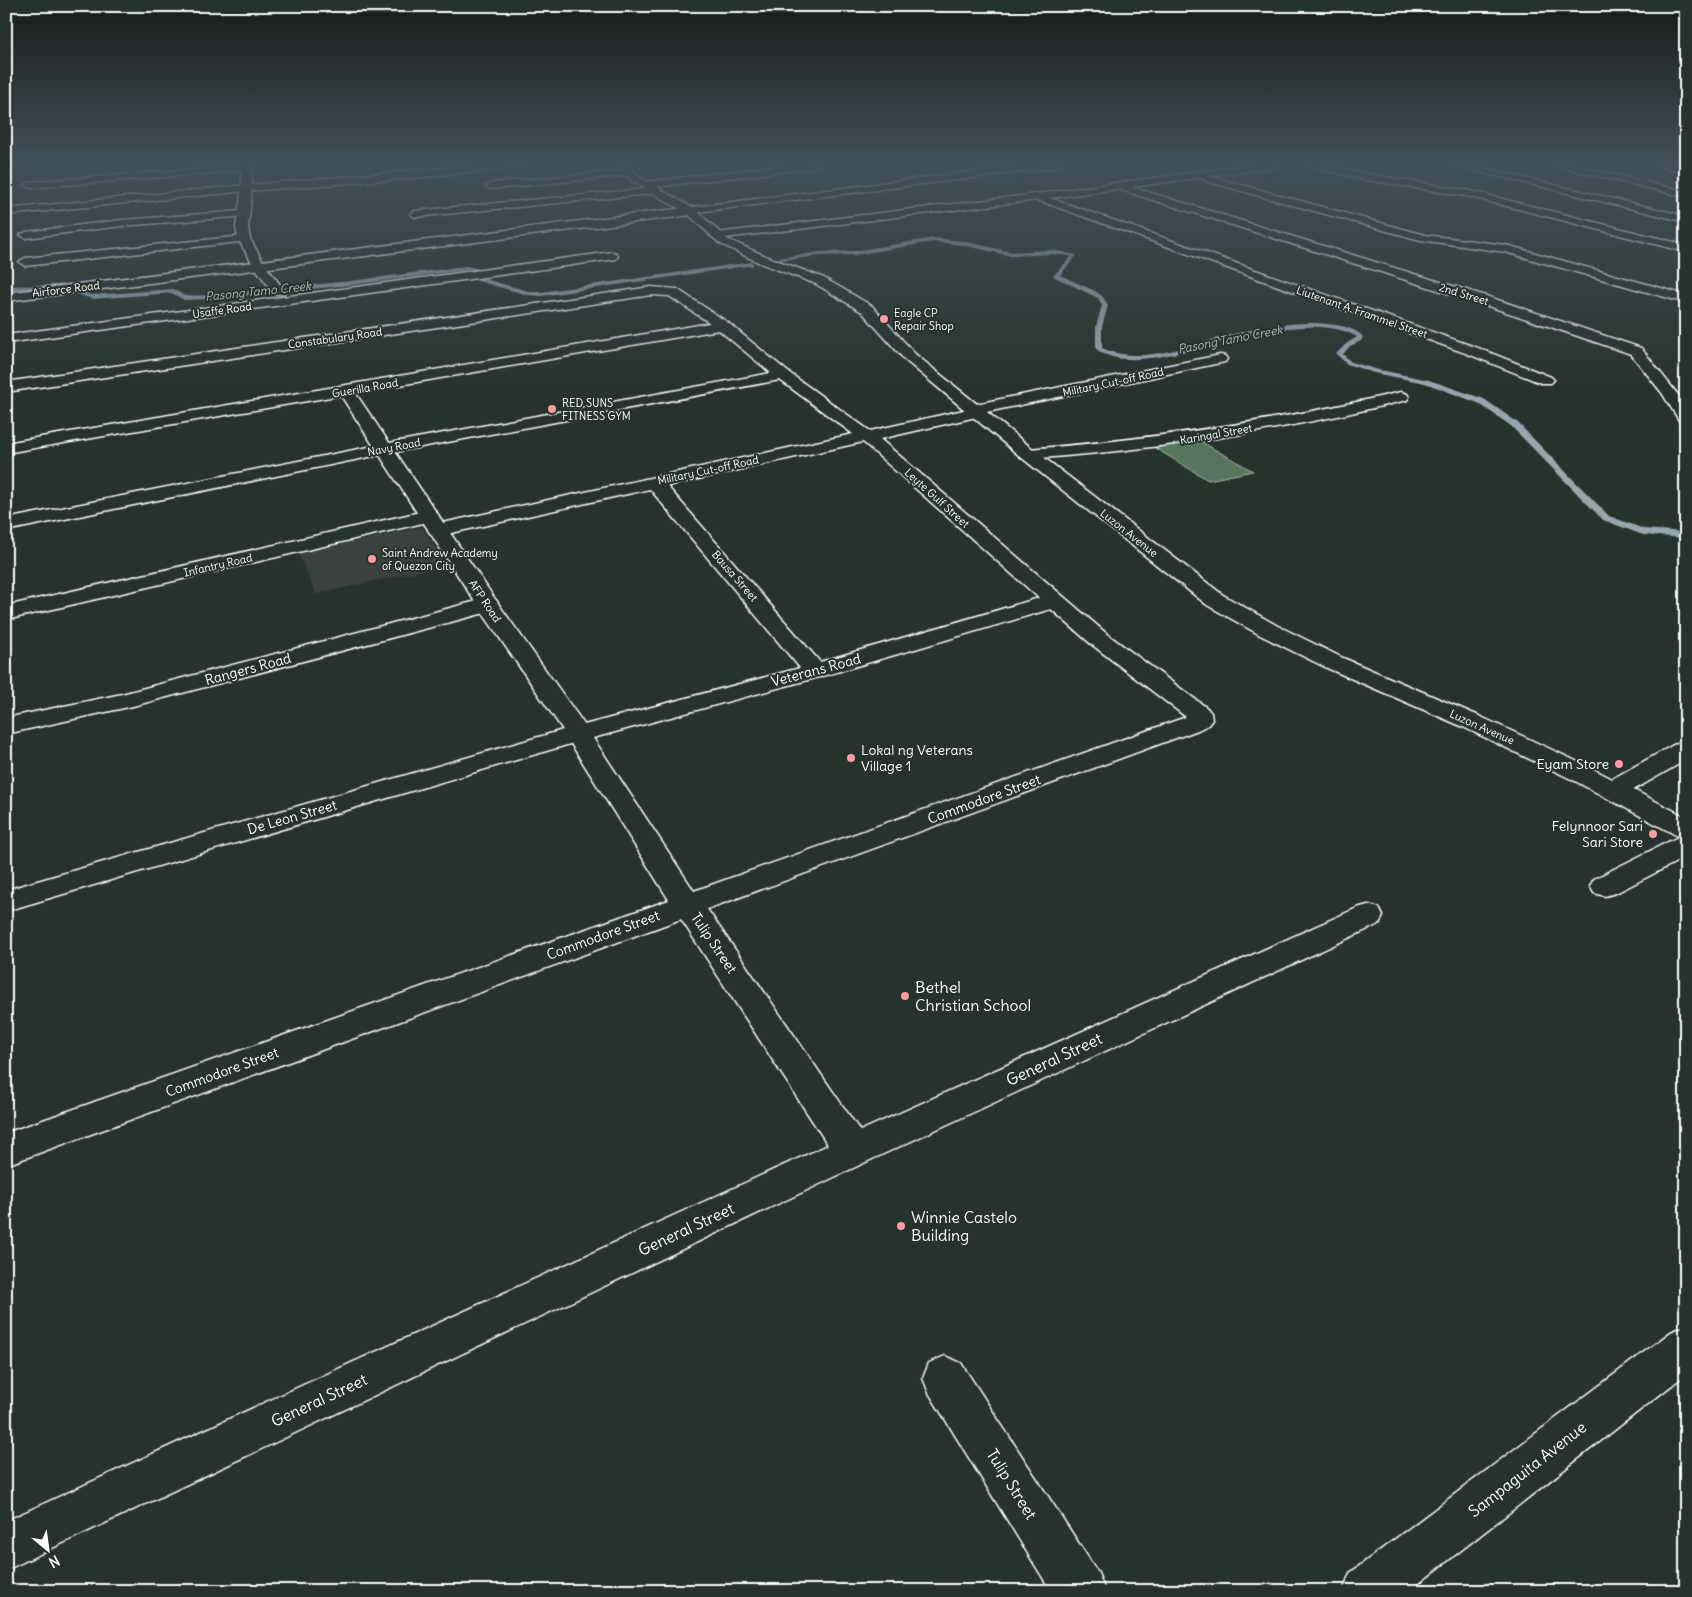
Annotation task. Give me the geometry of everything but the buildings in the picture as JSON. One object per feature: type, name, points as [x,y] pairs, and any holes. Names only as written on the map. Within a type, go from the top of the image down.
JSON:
[{"type":"street","points":[[24,244],[40,239]]},
{"type":"street","points":[[24,244],[46,239]]},
{"type":"street","points":[[24,244],[52,239]]},
{"type":"street","points":[[24,244],[244,239],[260,266],[276,286]]},
{"type":"street","name":"Airforce Road","points":[[24,244],[260,266],[475,239]]},
{"type":"street","name":"Luzon Avenue","points":[[720,239],[733,246],[820,281],[853,298],[867,309],[910,357],[1028,454],[1215,600],[1268,630],[1335,663],[1479,725],[1613,790],[1686,829]]},
{"type":"street","name":"Liutenant A. Frammel Street","points":[[1154,239],[1464,348],[1546,380]]},
{"type":"street","name":"2nd Street","points":[[1287,239],[1484,300],[1636,351],[1668,391],[1686,418]]},
{"type":"street","points":[[1428,239],[1506,249],[1686,298]]},
{"type":"street","points":[[1645,239],[1686,249]]},
{"type":"street","name":"Usaffe Road","points":[[6,339],[612,256]]},
{"type":"street","name":"Leyte Gulf Street","points":[[663,291],[678,296],[722,325],[783,375],[866,436],[1053,601],[1099,639],[1198,713],[1199,720]]},
{"type":"street","name":"Constabulary Road","points":[[6,387],[642,292],[663,291]]},
{"type":"street","name":"Guerilla Road","points":[[6,448],[722,325]]},
{"type":"street","name":"Military Cut-off Road","points":[[434,523],[654,482],[1220,359]]},
{"type":"street","name":"Navy Road","points":[[6,525],[384,449],[783,375]]},
{"type":"street","name":"AFP Road","points":[[346,391],[488,605],[578,734]]},
{"type":"street","name":"Karingal Street","points":[[1028,454],[1124,447],[1185,439],[1313,417],[1401,397]]},
{"type":"street","name":"Bausa Street","points":[[654,482],[815,671]]},
{"type":"street","name":"Infantry Road","points":[[6,613],[434,523]]},
{"type":"street","name":"Veterans Road","points":[[578,734],[815,671],[1053,601]]},
{"type":"street","name":"Rangers Road","points":[[6,726],[124,701],[488,605]]},
{"type":"street","name":"Commodore Street","points":[[6,1149],[1189,726],[1199,720]]},
{"type":"street","name":"De Leon Street","points":[[6,900],[578,734]]},
{"type":"street","name":"Tulip Street","points":[[578,734],[688,905],[853,1151]]},
{"type":"street","points":[[1613,790],[1686,749]]},
{"type":"street","points":[[1605,886],[1686,845]]},
{"type":"street","name":"General Street","points":[[6,1546],[853,1151],[1368,916]]},
{"type":"street","name":"Sampaguita Avenue","points":[[1368,1591],[1686,1347]]},
{"type":"street","name":"Tulip Street","points":[[945,1378],[1080,1591]]},
{"type":"shaded area","name":"Saint Andrew Academy of Quezon City","points":[[422,527],[447,565],[316,594],[298,553]]},
{"type":"green space","points":[[1198,440],[1253,471],[1208,480],[1155,448]]},
{"type":"waterway","name":"Pasong Tamo Creek","points":[[774,259],[820,254],[854,253],[933,240],[963,243],[1011,254],[1051,252],[1071,254],[1075,256],[1056,276],[1100,297],[1105,305],[1099,327],[1099,349],[1112,355],[1129,357],[1148,356],[1245,334],[1292,326],[1316,325],[1348,330],[1360,337],[1359,340],[1348,345],[1339,354],[1349,363],[1374,371],[1427,381],[1481,401],[1514,424],[1606,518],[1643,532],[1686,535]]},
{"type":"waterway","name":"Pasong Tamo Creek","points":[[77,293],[92,297],[173,291],[184,298],[212,297],[351,283],[467,268],[478,270],[478,273],[473,278],[528,293],[541,294],[752,264]]},
{"type":"waterway","name":"Pasong Tamo Creek","points":[[6,288],[57,287]]},
{"type":"place","name":"Eagle CP Repair Shop","points":[[884,319]]},
{"type":"place","name":"RED SUNS FITNESS GYM","points":[[552,409]]},
{"type":"place","name":"Saint Andrew Academy of Quezon City","points":[[372,559]]},
{"type":"place","name":"Lokal ng Veterans Village 1","points":[[851,758]]},
{"type":"place","name":"Eyam Store","points":[[1619,764]]},
{"type":"place","name":"Felynnoor Sari Sari Store","points":[[1653,834]]},
{"type":"place","name":"Bethel Christian School","points":[[905,996]]},
{"type":"place","name":"Winnie Castelo Building","points":[[901,1226]]}]
